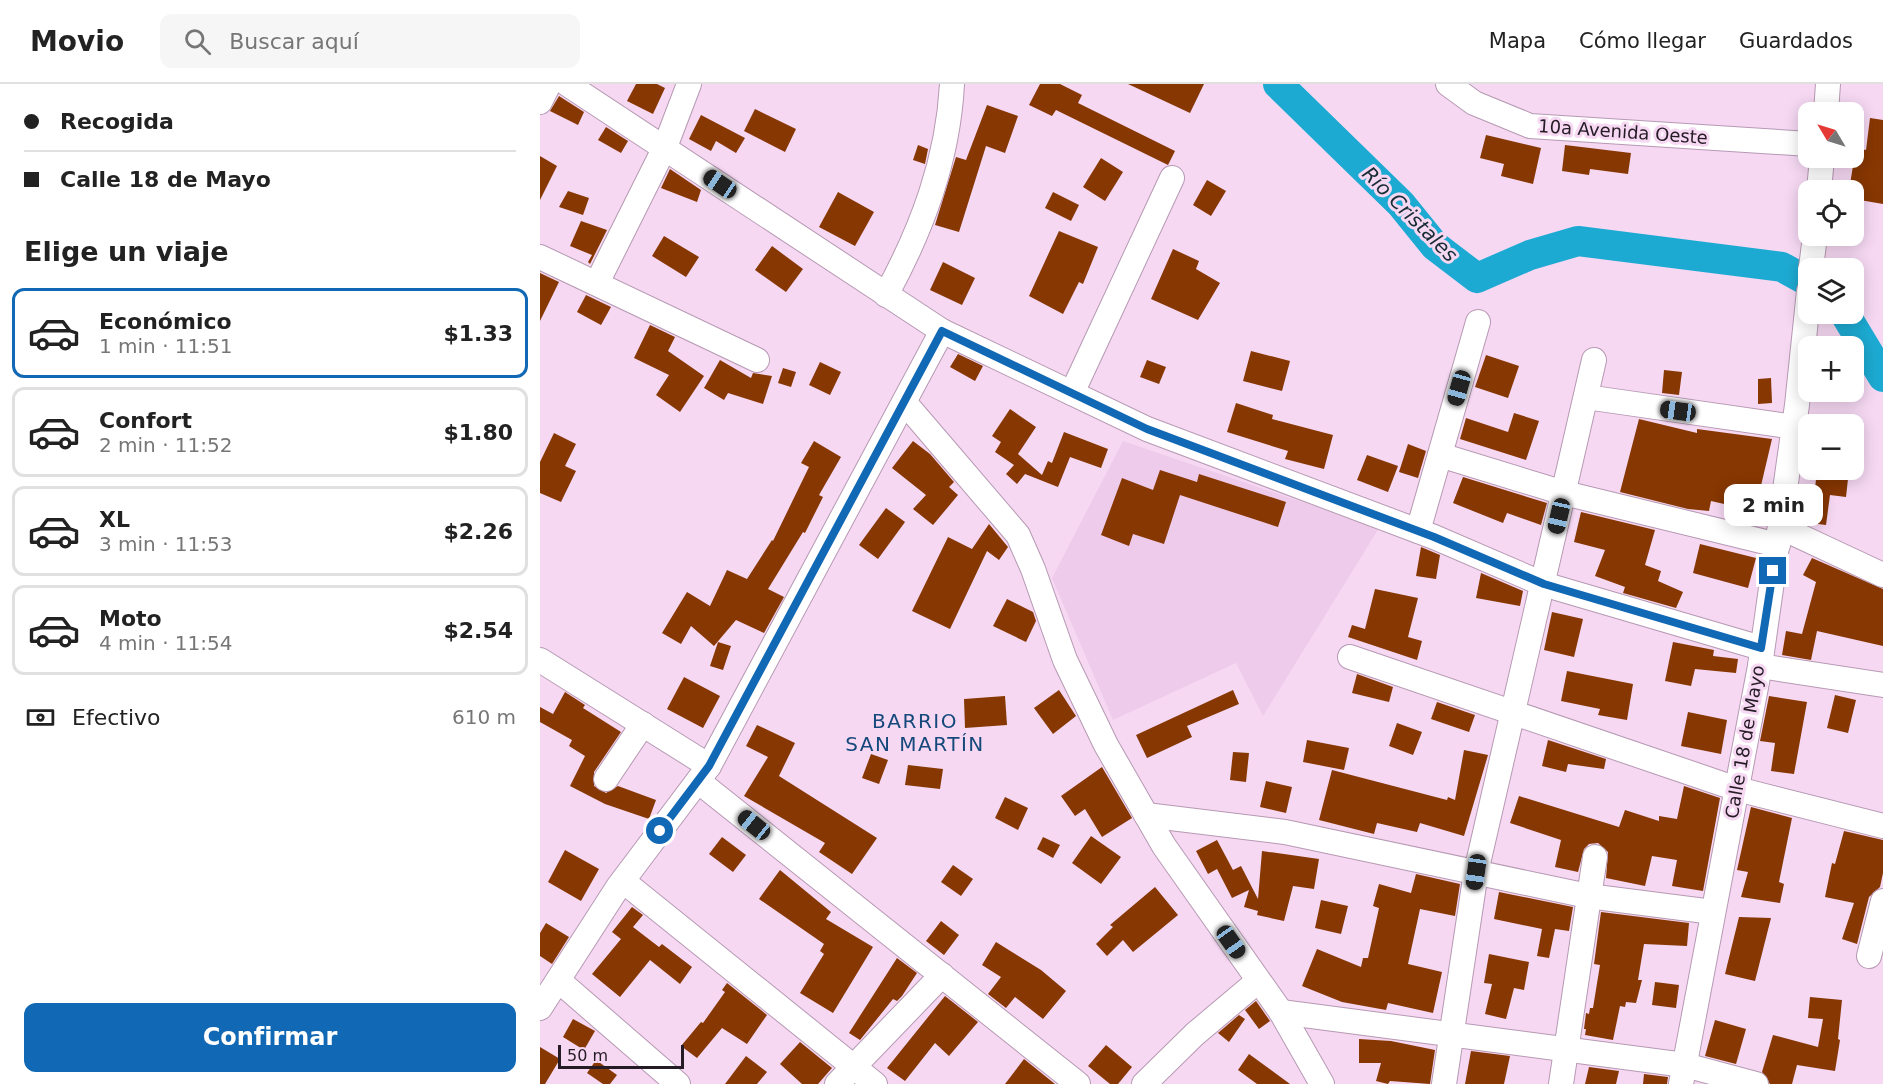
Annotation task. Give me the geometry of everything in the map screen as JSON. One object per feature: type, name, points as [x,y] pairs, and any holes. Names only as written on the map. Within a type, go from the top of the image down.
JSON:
[{"type":"street","points":[[540,102],[549,84]]},
{"type":"street","points":[[567,84],[942,331],[1147,429],[1418,531],[1544,584],[1761,657],[1883,685]]},
{"type":"street","points":[[597,284],[665,147],[689,84]]},
{"type":"street","points":[[885,295],[907,255],[929,203],[943,152],[952,84]]},
{"type":"street","name":"10a Avenida Oeste","points":[[1448,84],[1474,103],[1530,126],[1798,143]]},
{"type":"street","points":[[1827,102],[1828,84]]},
{"type":"street","points":[[1072,393],[1172,178]]},
{"type":"street","points":[[540,257],[757,360]]},
{"type":"street","points":[[1418,531],[1478,322]]},
{"type":"street","name":"Calle 18 de Mayo","points":[[1683,1075],[1761,657],[1794,427],[1806,324]]},
{"type":"street","points":[[540,1008],[623,881],[704,773],[942,331]]},
{"type":"street","points":[[1444,1084],[1476,872],[1594,360]]},
{"type":"street","points":[[1586,397],[1794,427]]},
{"type":"street","points":[[905,402],[1018,536],[1033,570],[1065,660],[1106,745],[1164,846],[1281,1012],[1322,1084]]},
{"type":"street","points":[[1440,455],[1564,493],[1779,536],[1883,574]]},
{"type":"street","points":[[1350,657],[1737,789],[1883,826]]},
{"type":"street","points":[[543,669],[643,724],[942,975],[1078,1084]]},
{"type":"street","points":[[606,779],[643,724]]},
{"type":"street","points":[[1146,815],[1285,832],[1588,896],[1713,912]]},
{"type":"street","points":[[1561,1084],[1595,856]]},
{"type":"street","points":[[623,881],[875,1084]]},
{"type":"street","points":[[1869,956],[1883,901]]},
{"type":"street","points":[[837,1084],[942,975]]},
{"type":"street","points":[[558,980],[678,1084]]},
{"type":"street","points":[[1144,1084],[1195,1034],[1258,981]]},
{"type":"street","points":[[1281,1012],[1567,1050],[1683,1075],[1756,1084]]},
{"type":"shaded area","points":[[1123,441],[1379,528],[1263,716],[1236,663],[1113,720],[1052,578]]},
{"type":"building","points":[[636,84],[657,84],[665,88],[653,114],[627,101]]},
{"type":"building","points":[[1040,84],[1060,84],[1082,95],[1078,103],[1175,151],[1168,165],[1056,110],[1052,116],[1029,105]]},
{"type":"building","points":[[1128,84],[1204,84],[1190,113]]},
{"type":"building","points":[[559,96],[584,112],[578,125],[550,111]]},
{"type":"building","points":[[987,105],[1018,116],[1005,153],[986,146],[959,232],[935,225],[956,157],[966,160]]},
{"type":"building","points":[[755,109],[796,129],[785,152],[744,131]]},
{"type":"building","points":[[701,115],[745,138],[736,153],[716,141],[711,151],[689,139]]},
{"type":"building","points":[[1870,118],[1883,120],[1883,204],[1864,201],[1864,180],[1851,180],[1853,168],[1864,168],[1864,150],[1866,150]]},
{"type":"building","points":[[606,127],[628,141],[621,153],[598,140]]},
{"type":"building","points":[[1486,135],[1541,148],[1533,184],[1501,176],[1504,164],[1480,158]]},
{"type":"building","points":[[918,145],[928,149],[925,164],[913,160]]},
{"type":"building","points":[[1565,145],[1631,153],[1628,174],[1590,169],[1589,175],[1562,171]]},
{"type":"building","points":[[540,156],[557,166],[540,200]]},
{"type":"building","points":[[1101,158],[1123,172],[1105,201],[1083,187]]},
{"type":"building","points":[[670,169],[701,190],[697,202],[661,188]]},
{"type":"building","points":[[1207,180],[1226,191],[1211,216],[1193,205]]},
{"type":"building","points":[[568,191],[589,198],[583,215],[559,207]]},
{"type":"building","points":[[838,192],[874,212],[855,246],[819,227]]},
{"type":"building","points":[[1053,192],[1079,205],[1071,221],[1045,208]]},
{"type":"building","points":[[581,221],[607,230],[590,264],[588,262],[592,255],[570,246]]},
{"type":"building","points":[[1059,231],[1098,247],[1083,284],[1079,282],[1063,314],[1029,296]]},
{"type":"building","points":[[664,236],[699,257],[686,277],[652,256]]},
{"type":"building","points":[[772,246],[803,269],[786,292],[755,270]]},
{"type":"building","points":[[1173,249],[1199,261],[1196,269],[1220,283],[1198,320],[1151,299]]},
{"type":"building","points":[[943,262],[975,278],[962,305],[930,290]]},
{"type":"building","points":[[540,273],[559,282],[540,321]]},
{"type":"building","points":[[586,295],[611,307],[601,325],[577,312]]},
{"type":"building","points":[[650,325],[675,337],[668,351],[704,376],[680,412],[656,395],[669,375],[634,358]]},
{"type":"building","points":[[1251,351],[1290,361],[1282,391],[1243,381]]},
{"type":"building","points":[[958,354],[983,366],[975,381],[950,367]]},
{"type":"building","points":[[1486,355],[1519,366],[1508,398],[1475,387]]},
{"type":"building","points":[[720,360],[751,378],[753,373],[772,376],[763,404],[728,393],[724,400],[704,388]]},
{"type":"building","points":[[1147,360],[1166,367],[1159,384],[1140,377]]},
{"type":"building","points":[[820,362],[841,372],[830,395],[809,385]]},
{"type":"building","points":[[783,368],[796,372],[791,387],[778,383]]},
{"type":"building","points":[[1664,370],[1682,372],[1679,395],[1662,393]]},
{"type":"building","points":[[1771,378],[1772,403],[1758,404],[1758,379]]},
{"type":"building","points":[[1236,403],[1273,415],[1272,419],[1333,435],[1324,469],[1285,459],[1288,451],[1227,432]]},
{"type":"building","points":[[1010,409],[1036,427],[1018,454],[1042,475],[1048,461],[1052,463],[1064,432],[1108,449],[1101,468],[1070,457],[1058,487],[1025,474],[1017,484],[1006,474],[1014,465],[995,452],[1001,442],[992,436]]},
{"type":"building","points":[[1514,413],[1539,421],[1526,460],[1460,439],[1466,418],[1508,432]]},
{"type":"building","points":[[1639,419],[1697,433],[1697,429],[1772,439],[1755,511],[1711,501],[1709,511],[1688,509],[1620,492]]},
{"type":"building","points":[[554,433],[576,444],[565,466],[576,471],[561,502],[540,493],[540,462]]},
{"type":"building","points":[[814,441],[841,457],[819,495],[823,497],[805,533],[803,532],[768,589],[784,597],[764,633],[736,620],[714,646],[691,626],[681,644],[662,633],[687,592],[710,606],[727,570],[747,579],[773,541],[809,467],[801,463]]},
{"type":"building","points":[[913,441],[930,454],[954,482],[949,487],[958,495],[933,525],[913,509],[926,495],[892,468]]},
{"type":"building","points":[[1408,444],[1426,451],[1418,478],[1399,472]]},
{"type":"building","points":[[1367,455],[1398,466],[1388,492],[1357,480]]},
{"type":"building","points":[[1160,470],[1197,482],[1199,474],[1286,502],[1278,527],[1180,495],[1164,544],[1133,534],[1129,546],[1101,535],[1122,478],[1153,490]]},
{"type":"building","points":[[1463,477],[1547,503],[1541,525],[1507,513],[1503,523],[1453,503]]},
{"type":"building","points":[[1816,480],[1848,480],[1846,497],[1830,495],[1826,525],[1803,522],[1805,506],[1813,507]]},
{"type":"building","points":[[886,508],[905,522],[878,559],[859,545]]},
{"type":"building","points":[[1581,512],[1655,530],[1645,565],[1661,571],[1658,581],[1683,592],[1676,608],[1623,593],[1625,587],[1595,576],[1605,550],[1574,542]]},
{"type":"building","points":[[989,524],[1008,547],[999,560],[987,551],[950,629],[912,611],[948,537],[972,549]]},
{"type":"building","points":[[1700,544],[1756,558],[1748,588],[1693,573]]},
{"type":"building","points":[[1421,547],[1440,555],[1436,579],[1416,576]]},
{"type":"building","points":[[1812,558],[1883,589],[1883,646],[1817,631],[1811,660],[1782,655],[1786,631],[1802,634],[1816,582],[1803,575]]},
{"type":"building","points":[[1481,573],[1523,591],[1520,606],[1476,598]]},
{"type":"building","points":[[1375,589],[1418,598],[1408,637],[1422,641],[1417,660],[1348,637],[1352,625],[1365,629]]},
{"type":"building","points":[[1007,599],[1033,612],[1036,621],[1026,642],[993,626]]},
{"type":"building","points":[[1552,612],[1583,619],[1574,657],[1544,650]]},
{"type":"building","points":[[718,642],[731,646],[723,670],[710,666]]},
{"type":"building","points":[[1673,642],[1714,650],[1713,656],[1738,659],[1736,673],[1695,669],[1691,686],[1665,681]]},
{"type":"building","points":[[1567,671],[1633,684],[1627,720],[1598,715],[1600,709],[1561,701]]},
{"type":"building","points":[[1357,674],[1393,687],[1389,702],[1352,693]]},
{"type":"building","points":[[684,677],[720,696],[703,728],[667,709]]},
{"type":"building","points":[[1059,690],[1076,716],[1053,734],[1034,708]]},
{"type":"building","points":[[1233,690],[1239,704],[1187,726],[1192,737],[1147,758],[1136,735]]},
{"type":"building","points":[[565,692],[585,705],[583,708],[621,732],[594,772],[594,786],[606,793],[618,786],[656,800],[649,819],[605,804],[570,786],[585,756],[569,746],[572,740],[540,722],[540,707],[553,714]]},
{"type":"building","points":[[1835,695],[1856,700],[1848,733],[1827,728]]},
{"type":"building","points":[[1005,696],[1007,725],[965,728],[964,699]]},
{"type":"building","points":[[1769,696],[1807,702],[1794,774],[1771,771],[1775,743],[1760,741]]},
{"type":"building","points":[[1437,702],[1475,715],[1469,732],[1431,719]]},
{"type":"building","points":[[1688,712],[1727,720],[1721,754],[1681,746]]},
{"type":"building","points":[[1397,723],[1422,732],[1413,755],[1389,746]]},
{"type":"building","points":[[757,725],[795,743],[779,776],[877,838],[852,874],[819,852],[825,843],[744,796],[768,757],[746,746]]},
{"type":"building","points":[[1307,740],[1349,748],[1344,770],[1303,762]]},
{"type":"building","points":[[1548,740],[1606,759],[1604,769],[1568,764],[1566,772],[1542,766]]},
{"type":"building","points":[[1464,750],[1488,755],[1464,836],[1420,823],[1417,832],[1377,823],[1374,834],[1319,820],[1332,770],[1447,800],[1448,797],[1455,800]]},
{"type":"building","points":[[1233,752],[1249,753],[1246,782],[1230,780]]},
{"type":"building","points":[[871,754],[888,760],[879,784],[862,778]]},
{"type":"building","points":[[908,765],[943,769],[940,789],[905,785]]},
{"type":"building","points":[[1102,767],[1132,818],[1102,837],[1085,809],[1075,816],[1061,796]]},
{"type":"building","points":[[1266,781],[1292,787],[1286,813],[1260,807]]},
{"type":"building","points":[[1684,786],[1720,798],[1703,891],[1672,886],[1677,860],[1652,856],[1645,886],[1606,878],[1608,852],[1598,843],[1589,844],[1584,849],[1578,872],[1555,867],[1561,840],[1510,823],[1519,796],[1619,827],[1625,810],[1659,821],[1659,816],[1677,819]]},
{"type":"building","points":[[1005,797],[1028,808],[1018,830],[995,818]]},
{"type":"building","points":[[1751,807],[1792,818],[1779,882],[1784,884],[1780,903],[1741,897],[1748,872],[1737,870]]},
{"type":"building","points":[[1844,831],[1883,840],[1883,873],[1880,887],[1869,897],[1857,944],[1842,939],[1854,903],[1825,897],[1832,863],[1835,864]]},
{"type":"building","points":[[1091,836],[1121,857],[1101,884],[1072,863]]},
{"type":"building","points":[[722,837],[746,855],[733,872],[709,854]]},
{"type":"building","points":[[1043,837],[1060,845],[1053,858],[1037,849]]},
{"type":"building","points":[[1217,840],[1233,870],[1241,866],[1258,899],[1262,851],[1319,859],[1314,889],[1293,886],[1284,921],[1257,915],[1258,911],[1244,907],[1249,890],[1232,898],[1217,869],[1208,874],[1196,851]]},
{"type":"building","points":[[565,850],[599,869],[581,901],[548,882]]},
{"type":"building","points":[[953,865],[973,879],[961,896],[941,882]]},
{"type":"building","points":[[780,870],[831,912],[826,919],[873,947],[833,1013],[800,993],[824,954],[820,951],[824,944],[759,899]]},
{"type":"building","points":[[1416,874],[1460,884],[1455,916],[1420,909],[1408,964],[1442,972],[1433,1013],[1388,1003],[1386,1010],[1342,1002],[1302,986],[1317,949],[1361,967],[1363,958],[1368,958],[1379,908],[1373,906],[1379,884],[1411,893]]},
{"type":"building","points":[[1155,887],[1178,915],[1133,952],[1123,940],[1107,956],[1096,944],[1113,927],[1110,925]]},
{"type":"building","points":[[1499,892],[1573,907],[1569,931],[1555,929],[1549,958],[1537,956],[1542,929],[1494,919]]},
{"type":"building","points":[[1321,900],[1348,906],[1341,934],[1315,928]]},
{"type":"building","points":[[632,907],[643,915],[633,927],[659,947],[662,944],[692,967],[680,984],[650,960],[620,997],[592,974],[621,939],[612,932]]},
{"type":"building","points":[[1601,912],[1689,923],[1687,946],[1644,944],[1638,980],[1642,980],[1636,1003],[1626,1002],[1625,1007],[1620,1006],[1613,1040],[1585,1035],[1586,1029],[1584,1029],[1586,1013],[1589,1014],[1590,1008],[1593,1008],[1600,965],[1594,964]]},
{"type":"building","points":[[1739,917],[1771,918],[1755,981],[1725,974]]},
{"type":"building","points":[[941,921],[959,935],[944,955],[926,941]]},
{"type":"building","points":[[546,923],[569,937],[552,964],[540,956],[540,933]]},
{"type":"building","points":[[996,942],[1041,970],[1066,991],[1043,1019],[1015,997],[1006,1008],[988,994],[1001,977],[982,965]]},
{"type":"building","points":[[1489,954],[1529,962],[1524,990],[1514,988],[1506,1019],[1485,1014],[1492,984],[1484,983]]},
{"type":"building","points":[[897,958],[917,973],[902,996],[897,1001],[893,999],[860,1040],[849,1033]]},
{"type":"building","points":[[1655,982],[1679,985],[1676,1008],[1652,1005]]},
{"type":"building","points":[[727,983],[767,1015],[747,1044],[722,1028],[697,1058],[681,1046],[701,1022],[703,1023],[725,992],[722,990]]},
{"type":"building","points":[[945,996],[978,1022],[949,1056],[935,1043],[905,1081],[887,1068]]},
{"type":"building","points":[[1810,997],[1842,1000],[1838,1039],[1840,1040],[1835,1071],[1797,1065],[1792,1084],[1770,1084],[1762,1072],[1773,1035],[1818,1047],[1823,1019],[1808,1018]]},
{"type":"building","points":[[1256,1001],[1270,1021],[1259,1029],[1245,1010]]},
{"type":"building","points":[[1239,1015],[1245,1019],[1229,1042],[1218,1033]]},
{"type":"building","points":[[573,1019],[595,1031],[584,1050],[563,1037]]},
{"type":"building","points":[[1715,1020],[1746,1029],[1736,1064],[1705,1056]]},
{"type":"building","points":[[1359,1039],[1391,1041],[1435,1050],[1430,1084],[1390,1081],[1388,1084],[1376,1081],[1381,1063],[1359,1063]]},
{"type":"building","points":[[800,1042],[832,1068],[818,1084],[802,1084],[780,1064]]},
{"type":"building","points":[[1106,1045],[1132,1067],[1118,1084],[1110,1084],[1088,1066]]},
{"type":"building","points":[[540,1047],[560,1059],[545,1084],[540,1084]]},
{"type":"building","points":[[1471,1051],[1510,1056],[1504,1084],[1465,1084]]},
{"type":"building","points":[[1249,1054],[1290,1084],[1257,1084],[1238,1070]]},
{"type":"building","points":[[746,1056],[767,1072],[757,1084],[725,1084]]},
{"type":"building","points":[[1024,1059],[1055,1084],[1005,1084]]},
{"type":"building","points":[[596,1060],[617,1075],[610,1084],[603,1084],[587,1073]]},
{"type":"building","points":[[1589,1067],[1619,1071],[1616,1084],[1585,1084]]},
{"type":"building","points":[[1644,1074],[1668,1077],[1667,1084],[1643,1084]]},
{"type":"waterway","name":"Río Cristales","points":[[1278,84],[1401,204],[1435,246],[1477,278],[1530,255],[1578,241],[1782,267],[1798,276]]},
{"type":"waterway","name":"Río Cristales","points":[[1851,324],[1883,377]]},
{"type":"district","name":"BARRIO SAN MARTÍN","points":[[915,732]]},
{"type":"route","points":[[660,831],[709,766],[942,331],[1147,429],[1434,537],[1544,584],[1761,648],[1773,571]]}]
